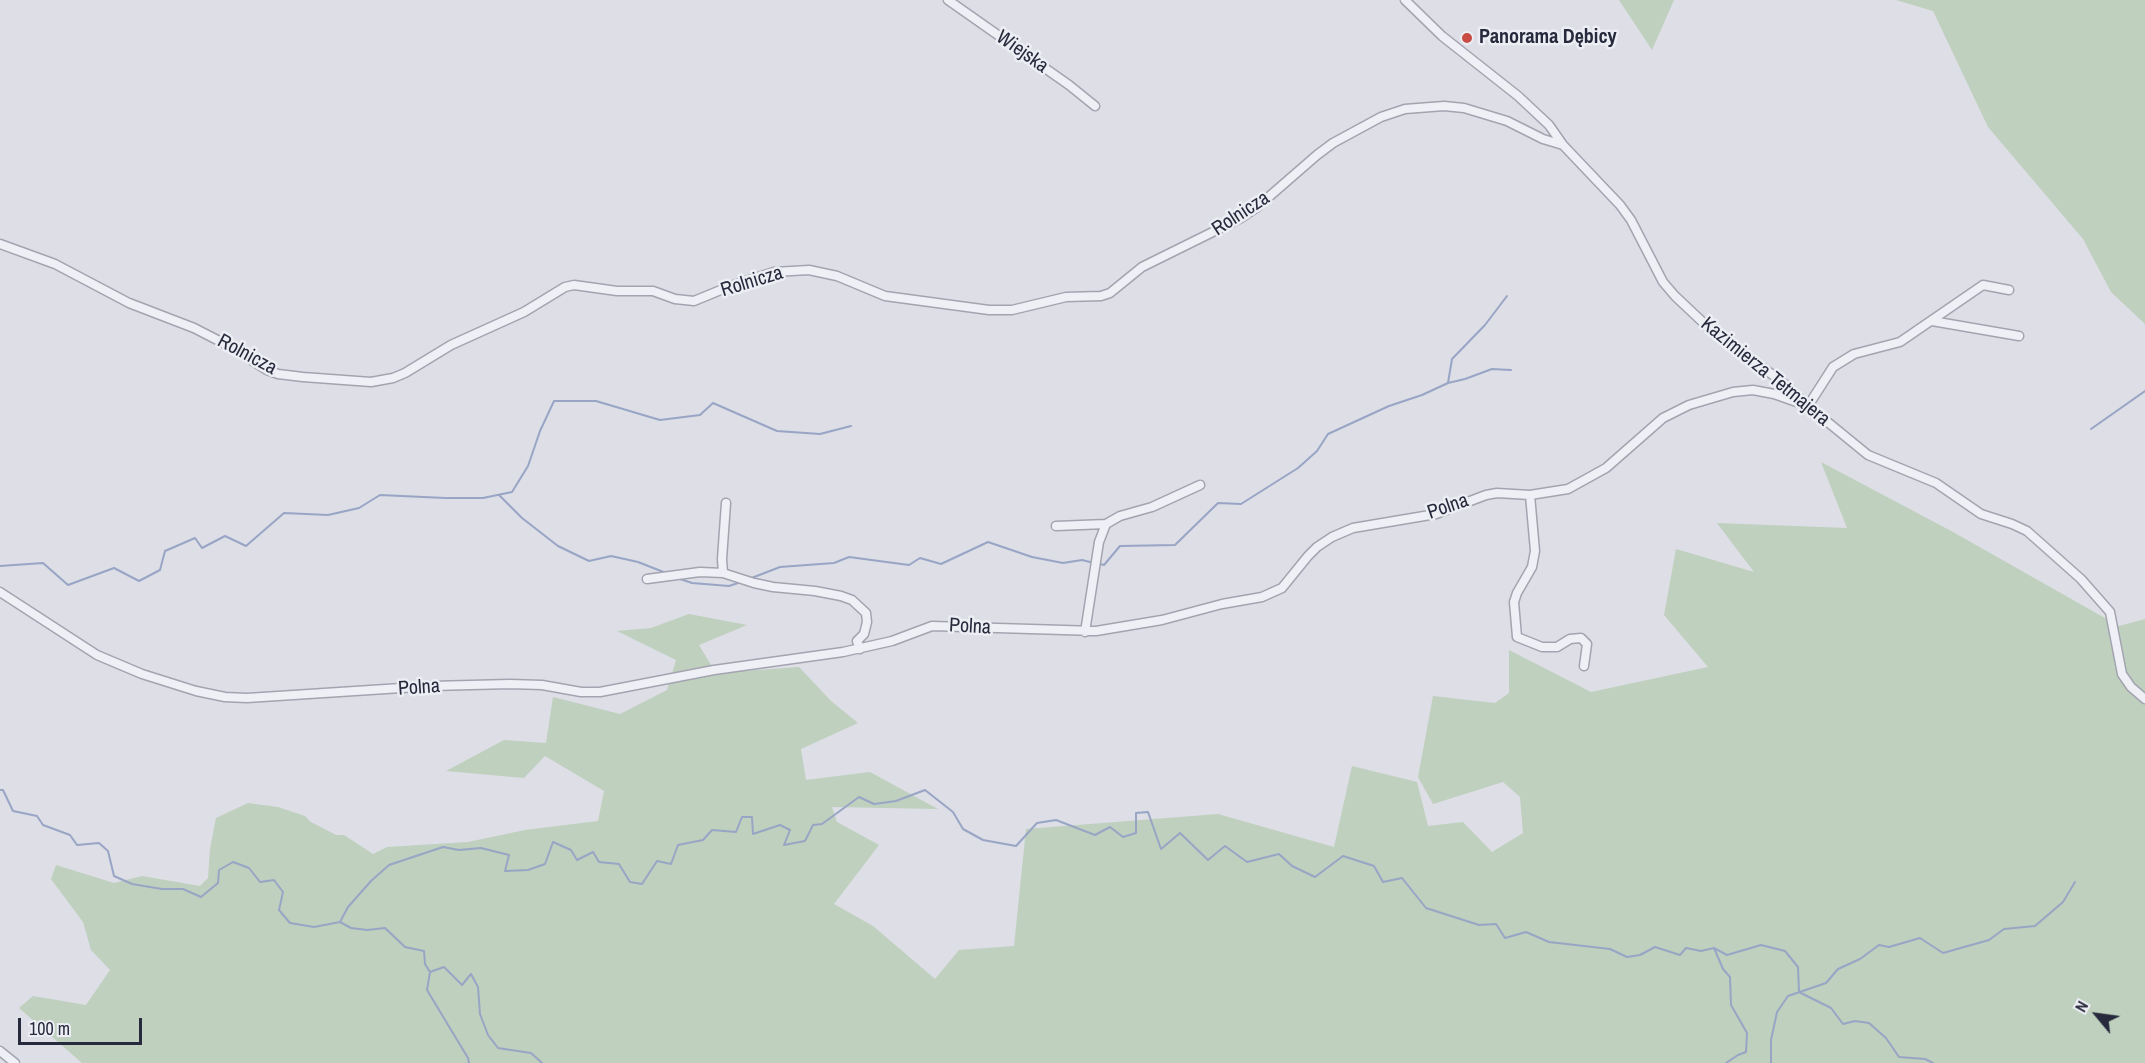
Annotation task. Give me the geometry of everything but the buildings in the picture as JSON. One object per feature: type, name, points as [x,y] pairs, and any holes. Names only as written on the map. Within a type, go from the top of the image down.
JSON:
[{"type":"street","name":"Wiejska","points":[[948,0],[1064,81],[1095,106]]},
{"type":"street","name":"Kazimierza Tetmajera","points":[[1405,0],[1442,36],[1531,107],[1549,125],[1563,145],[1620,205],[1631,220],[1663,282],[1710,329],[1781,381],[1868,455],[1936,483],[1981,514],[2027,531],[2043,543],[2107,606],[2113,618],[2118,661],[2122,674],[2131,687],[2145,699]]},
{"type":"street","name":"Rolnicza","points":[[0,244],[55,264],[129,303],[194,328],[231,347],[267,370],[278,374],[371,382],[405,373],[451,345],[524,312],[565,287],[574,285],[617,291],[653,291],[675,299],[694,301],[774,272],[809,270],[837,276],[885,296],[989,310],[1012,310],[1066,297],[1101,296],[1110,293],[1142,267],[1241,218],[1333,143],[1381,117],[1405,109],[1437,106],[1464,108],[1507,121],[1543,139],[1563,145]]},
{"type":"street","points":[[1808,406],[1833,367],[1854,354],[1900,342],[1983,285],[2009,290]]},
{"type":"street","points":[[1932,321],[2019,336]]},
{"type":"street","name":"Polna","points":[[0,592],[84,648],[112,662],[196,691],[235,699],[456,685],[528,684],[581,692],[600,692],[714,670],[860,649],[892,641],[932,626],[986,629],[1040,628],[1084,632],[1162,620],[1222,604],[1262,597],[1282,588],[1308,556],[1332,537],[1353,528],[1436,514],[1486,495],[1497,493],[1530,495],[1557,492],[1606,468],[1663,418],[1707,399],[1742,390],[1753,390],[1808,406]]},
{"type":"street","points":[[1056,526],[1106,525],[1120,516],[1152,507],[1200,485]]},
{"type":"street","points":[[1530,495],[1535,551],[1532,567],[1514,602],[1517,637],[1542,647],[1557,647],[1570,639],[1581,638],[1587,644],[1584,666]]},
{"type":"street","points":[[723,573],[726,503]]},
{"type":"street","points":[[1084,632],[1099,543],[1106,525]]},
{"type":"street","points":[[647,579],[700,572],[723,573],[754,583],[791,590],[815,591],[852,600],[866,613],[867,622],[864,634],[857,641],[860,649]]},
{"type":"street","points":[[0,1052],[15,1063]]},
{"type":"green space","points":[[1619,0],[1674,0],[1652,50]]},
{"type":"green space","points":[[1896,0],[2145,0],[2145,324],[2111,292],[2083,239],[1988,127],[1933,11]]},
{"type":"green space","points":[[1821,462],[1953,532],[2119,626],[2145,619],[2145,1063],[82,1063],[19,1008],[33,996],[86,1005],[110,970],[91,950],[83,922],[51,879],[56,865],[114,883],[142,876],[200,886],[208,878],[210,849],[216,818],[248,803],[278,807],[305,816],[311,822],[336,835],[344,835],[373,854],[387,847],[468,842],[525,830],[598,821],[604,791],[545,756],[524,778],[446,771],[504,740],[546,743],[553,697],[620,714],[667,690],[676,660],[617,631],[651,628],[689,614],[747,625],[699,645],[716,673],[799,667],[831,701],[858,723],[801,749],[806,780],[870,772],[938,809],[832,807],[837,822],[879,845],[834,904],[873,926],[935,979],[959,950],[1014,946],[1026,829],[1218,814],[1334,847],[1352,766],[1417,782],[1428,826],[1463,822],[1492,852],[1523,833],[1520,797],[1503,782],[1433,804],[1418,777],[1433,696],[1495,703],[1509,693],[1509,650],[1591,692],[1708,667],[1664,615],[1676,549],[1754,572],[1717,523],[1847,528]]},
{"type":"waterway","points":[[1100,564],[1104,565],[1120,546],[1175,545],[1218,503],[1241,504],[1298,468],[1317,451],[1328,434],[1389,406],[1448,383],[1452,359],[1485,325],[1507,296]]},
{"type":"waterway","points":[[1448,383],[1492,369],[1511,370]]},
{"type":"waterway","points":[[2091,429],[2145,391]]},
{"type":"waterway","points":[[0,566],[43,563],[68,585],[114,568],[139,581],[160,570],[165,551],[195,538],[202,548],[225,536],[246,546],[284,513],[328,515],[359,508],[380,495],[483,498],[512,492],[528,466],[540,431],[554,401],[596,401],[660,420],[700,415],[713,403],[777,431],[820,434],[851,426]]},
{"type":"waterway","points":[[499,495],[522,518],[558,546],[589,561],[611,556],[638,562],[666,573]]},
{"type":"waterway","points":[[749,579],[780,567],[834,563],[849,557],[909,565],[920,558],[941,564],[988,542],[1032,557],[1063,563],[1082,560],[1094,563]]},
{"type":"waterway","points":[[680,579],[692,583],[729,586],[741,582]]},
{"type":"waterway","points":[[0,790],[3,790],[13,811],[37,816],[43,825],[70,835],[77,845],[99,843],[108,851],[114,876],[132,884],[162,889],[183,889],[201,897],[218,883],[219,870],[233,862],[249,868],[260,882],[274,880],[283,892],[279,910],[290,923],[314,927],[340,922],[348,907],[389,865],[443,847],[459,850],[481,848],[509,855],[505,871],[528,870],[545,864],[553,842],[571,850],[577,860],[593,852],[599,862],[619,864],[630,882],[642,884],[657,861],[671,864],[678,845],[703,840],[712,830],[736,832],[742,817],[752,817],[753,834],[780,825],[790,830],[784,845],[805,841],[813,825],[822,824],[859,797],[874,804],[896,801],[925,790],[953,812],[963,829],[983,840],[1016,846],[1037,823],[1056,820],[1095,835],[1110,827],[1123,837],[1136,833],[1136,813],[1148,812],[1161,849],[1180,833],[1208,860],[1225,846],[1247,862],[1279,854],[1292,866],[1315,877],[1343,856],[1374,866],[1383,882],[1402,878],[1426,908],[1479,925],[1496,924],[1505,938],[1526,932],[1549,942],[1610,949],[1627,957],[1640,955],[1655,947],[1680,955],[1686,948],[1701,951],[1714,948],[1727,955],[1761,945],[1785,951],[1798,967],[1799,992],[1831,1008],[1843,1024],[1855,1021],[1869,1023],[1886,1038],[1899,1057],[1925,1059],[1933,1063]]},
{"type":"waterway","points":[[1771,1063],[1771,1040],[1777,1012],[1788,996],[1826,983],[1838,969],[1860,959],[1879,945],[1889,947],[1920,938],[1943,953],[1989,940],[2004,929],[2035,926],[2063,902],[2075,882]]},
{"type":"waterway","points":[[340,922],[351,928],[367,930],[385,928],[405,947],[424,951],[425,964],[430,972],[444,967],[462,985],[471,974],[478,987],[480,1014],[488,1035],[498,1048],[531,1053],[542,1063]]},
{"type":"waterway","points":[[1714,948],[1723,969],[1730,977],[1731,1005],[1747,1033],[1746,1052],[1726,1063]]},
{"type":"waterway","points":[[430,972],[427,990],[469,1063]]},
{"type":"place","name":"Panorama Dębicy","points":[[1467,38]]}]
